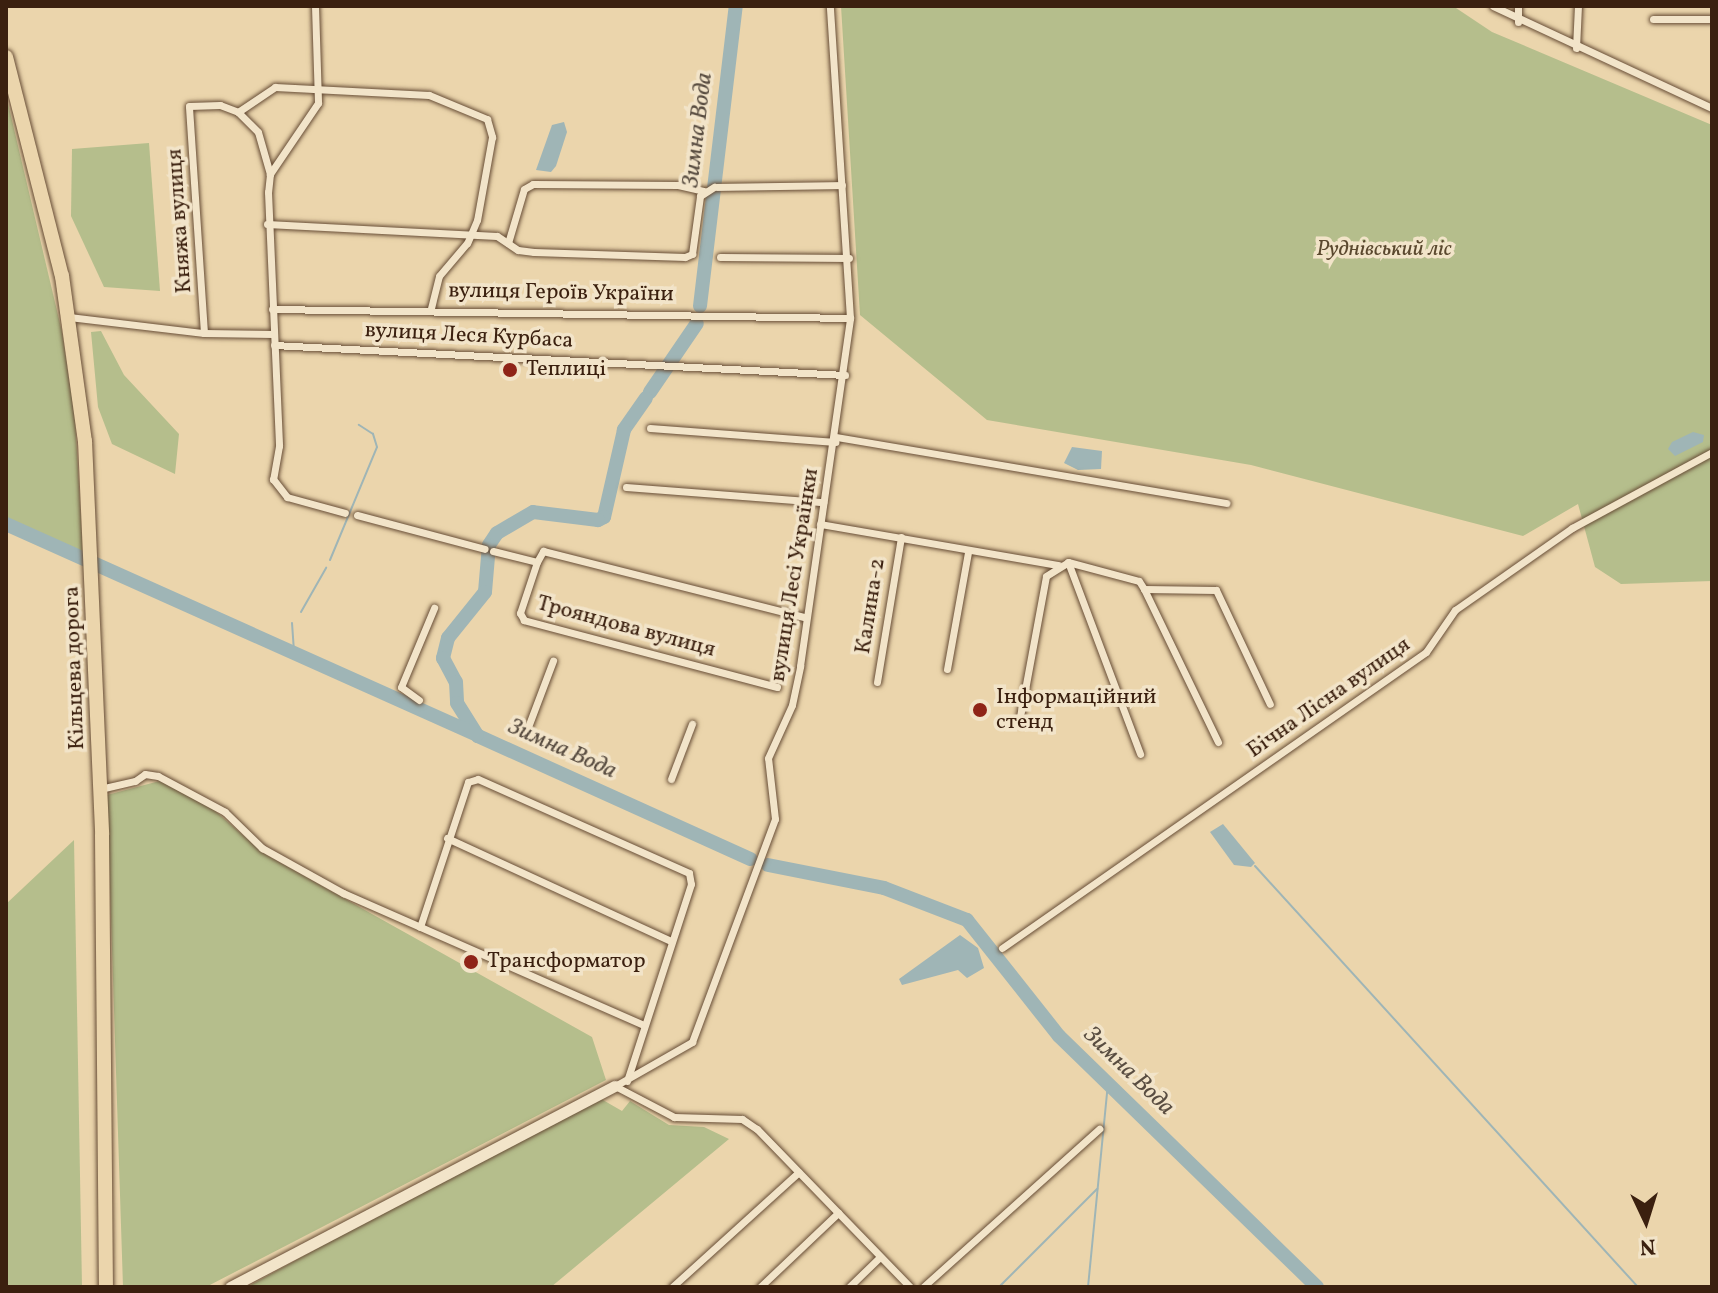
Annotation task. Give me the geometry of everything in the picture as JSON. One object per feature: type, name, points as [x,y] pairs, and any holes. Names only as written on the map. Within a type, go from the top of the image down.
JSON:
[{"type":"highway","name":"Кільцева дорога","points":[[6,57],[69,317],[92,539],[100,789],[106,1287]]},
{"type":"street","points":[[270,174],[318,103],[315,6]]},
{"type":"street","name":"вулиця Лесі Українки","points":[[621,1084],[692,1042],[775,819],[768,758],[792,705],[823,502],[836,440],[850,318],[849,258],[830,6]]},
{"type":"street","points":[[1493,6],[1518,22],[1712,108]]},
{"type":"street","points":[[1518,6],[1518,22]]},
{"type":"street","points":[[1576,48],[1578,6]]},
{"type":"street","points":[[1653,19],[1712,19]]},
{"type":"street","points":[[345,513],[287,497],[273,479],[279,446],[267,224],[270,174],[258,132],[238,112],[275,87],[316,86],[429,95],[487,119],[492,137],[472,234],[439,276],[431,309]]},
{"type":"street","name":"Княжа вулиця","points":[[204,333],[189,106],[220,105],[238,112]]},
{"type":"street","points":[[508,243],[524,189],[533,184],[678,185],[704,191],[716,187],[842,185]]},
{"type":"street","points":[[267,224],[497,236],[534,252],[685,257],[692,254],[704,191]]},
{"type":"street","points":[[720,257],[849,258]]},
{"type":"street","name":"вулиця Героїв України","points":[[272,309],[431,309],[850,318]]},
{"type":"street","points":[[69,317],[204,333],[273,334]]},
{"type":"street","name":"вулиця Леся Курбаса","points":[[274,345],[845,375]]},
{"type":"street","points":[[650,428],[836,440],[1226,503]]},
{"type":"street","name":"Бічна Лісна вулиця","points":[[1002,948],[1426,652],[1455,610],[1572,528],[1712,452]]},
{"type":"street","points":[[626,487],[823,502]]},
{"type":"street","name":"Трояндова вулиця","points":[[357,515],[537,562]]},
{"type":"street","points":[[820,524],[968,552],[1070,565],[1139,581],[1218,742]]},
{"type":"street","name":"Калина-2","points":[[877,682],[901,537]]},
{"type":"street","name":"Трояндова вулиця","points":[[777,687],[524,620],[520,613],[537,562],[543,551],[804,617]]},
{"type":"street","points":[[947,669],[968,552]]},
{"type":"street","points":[[1019,722],[1046,576],[1058,565]]},
{"type":"street","points":[[1070,565],[1140,754]]},
{"type":"street","points":[[1144,589],[1216,590],[1270,704]]},
{"type":"street","points":[[419,700],[401,687],[434,608]]},
{"type":"street","points":[[528,727],[553,661]]},
{"type":"street","points":[[671,779],[692,724]]},
{"type":"street","points":[[100,789],[135,781],[145,774],[158,776],[225,812],[262,848],[343,893],[644,1025]]},
{"type":"street","points":[[230,1287],[621,1084],[691,884],[689,873],[478,779],[468,782],[420,927]]},
{"type":"street","points":[[447,838],[671,941]]},
{"type":"street","points":[[621,1084],[674,1117],[742,1119],[773,1142],[910,1287]]},
{"type":"street","points":[[923,1287],[1099,1129]]},
{"type":"street","points":[[672,1287],[799,1172]]},
{"type":"street","points":[[760,1287],[838,1213]]},
{"type":"street","points":[[849,1287],[880,1257]]},
{"type":"green space","name":"Руднівський ліс","points":[[841,6],[1453,6],[1492,32],[1712,125],[1712,581],[1621,584],[1595,567],[1578,504],[1523,536],[1251,465],[987,420],[860,315]]},
{"type":"green space","points":[[6,95],[62,332],[75,418],[83,555],[6,520]]},
{"type":"green space","points":[[149,143],[160,291],[104,287],[71,216],[72,149]]},
{"type":"green space","points":[[101,331],[124,375],[179,434],[175,474],[112,444],[98,407],[91,332]]},
{"type":"green space","points":[[167,779],[213,809],[263,853],[592,1037],[606,1080],[206,1287],[123,1287],[107,795]]},
{"type":"green space","points":[[74,840],[82,1287],[6,1287],[6,904]]},
{"type":"green space","points":[[596,1096],[622,1111],[630,1101],[669,1125],[704,1127],[729,1139],[551,1287],[247,1287]]},
{"type":"shaded area","points":[[564,122],[567,132],[556,166],[551,172],[536,170],[552,125]]},
{"type":"shaded area","points":[[1693,432],[1704,435],[1703,442],[1675,456],[1668,449],[1672,442]]},
{"type":"shaded area","points":[[1072,447],[1102,451],[1101,469],[1078,470],[1064,463]]},
{"type":"shaded area","points":[[1223,824],[1255,863],[1251,867],[1234,865],[1210,832]]},
{"type":"shaded area","points":[[960,935],[978,948],[984,968],[967,978],[958,970],[902,985],[899,979]]},
{"type":"waterway","name":"Зимна Вода","points":[[700,306],[736,6]]},
{"type":"waterway","name":"Зимна Вода","points":[[650,392],[697,323]]},
{"type":"waterway","name":"Зимна Вода","points":[[646,398],[624,430],[604,517],[598,520],[533,512],[497,533],[489,545],[485,592],[448,638],[443,658],[456,682],[457,703],[478,736],[751,859]]},
{"type":"waterway","points":[[330,560],[377,447],[373,434],[359,425]]},
{"type":"waterway","points":[[6,524],[477,735]]},
{"type":"waterway","points":[[301,612],[326,568]]},
{"type":"waterway","points":[[292,623],[294,653]]},
{"type":"waterway","name":"Зимна Вода","points":[[768,865],[884,888],[967,920],[1059,1036],[1317,1287]]},
{"type":"waterway","points":[[1255,866],[1638,1287]]},
{"type":"waterway","points":[[1088,1287],[1108,1083]]},
{"type":"waterway","points":[[999,1287],[1097,1189]]},
{"type":"place","name":"Теплиці","points":[[510,370]]},
{"type":"place","name":"Інформаційний стенд","points":[[980,710]]},
{"type":"place","name":"Трансформатор","points":[[471,962]]}]
